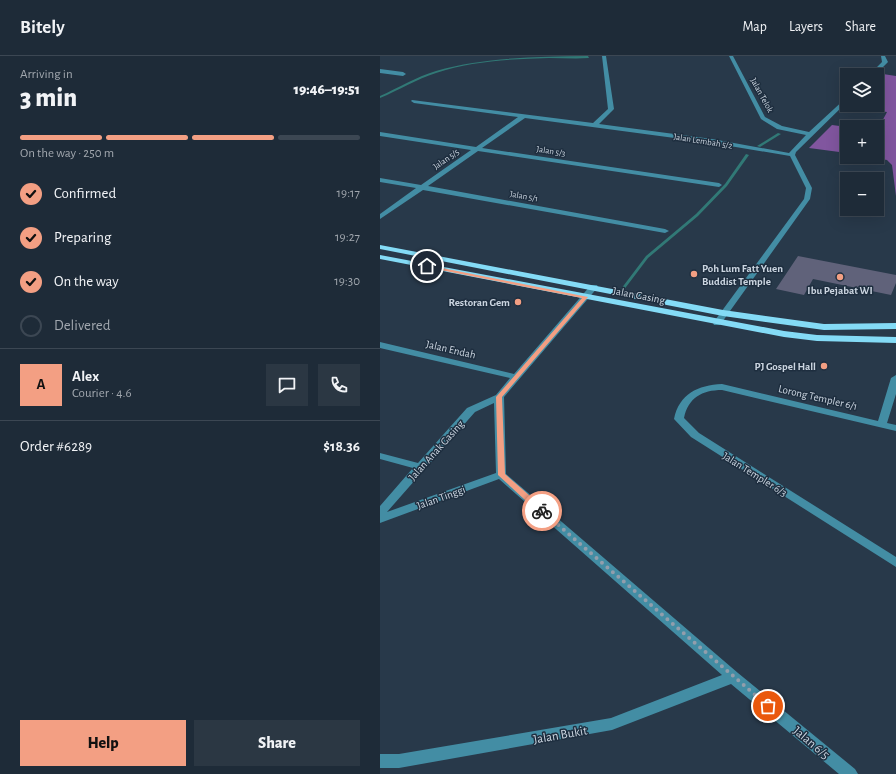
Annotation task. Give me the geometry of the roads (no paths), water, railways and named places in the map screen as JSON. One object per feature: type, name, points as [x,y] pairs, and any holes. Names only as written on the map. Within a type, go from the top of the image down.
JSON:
[{"type":"main road","name":"Jalan Gasing","points":[[380,247],[723,313],[824,327],[896,326]]},
{"type":"main road","name":"Jalan Gasing","points":[[380,257],[784,334],[818,338],[896,340]]},
{"type":"street","points":[[595,125],[611,109],[604,56]]},
{"type":"street","name":"Jalan Telok","points":[[731,56],[763,118],[775,126],[811,134]]},
{"type":"street","points":[[879,68],[885,62],[883,56]]},
{"type":"street","points":[[380,71],[403,74]]},
{"type":"street","name":"Jalan Lembah 5/2","points":[[414,101],[595,125],[792,155]]},
{"type":"street","points":[[717,322],[808,199],[809,188],[792,155],[793,151],[840,106]]},
{"type":"street","name":"Jalan 5/5","points":[[380,217],[523,116]]},
{"type":"street","name":"Jalan 5/3","points":[[380,134],[719,185]]},
{"type":"street","name":"Jalan 5/1","points":[[380,180],[665,231]]},
{"type":"street","name":"Jalan Anak Gasing","points":[[380,513],[471,410],[499,397],[594,287]]},
{"type":"street","name":"Jalan Endah","points":[[380,345],[516,377]]},
{"type":"street","points":[[882,424],[896,378]]},
{"type":"street","name":"Jalan Templer 6/3","points":[[733,389],[713,387],[700,390],[687,399],[680,408],[679,418],[695,435],[896,563]]},
{"type":"street","name":"Lorong Templer 6/1","points":[[733,389],[896,428]]},
{"type":"street","points":[[499,397],[501,475]]},
{"type":"street","points":[[380,456],[421,467]]},
{"type":"street","name":"Jalan Tinggi","points":[[380,520],[501,475]]},
{"type":"street","name":"Jalan 6/5","points":[[501,475],[732,677],[850,774]]},
{"type":"street","name":"Jalan Bukit","points":[[380,761],[415,758],[612,724],[732,677]]},
{"type":"waterway","points":[[380,97],[422,77],[473,63],[512,59],[588,57]]},
{"type":"waterway","points":[[759,146],[779,134]]},
{"type":"waterway","points":[[622,290],[647,257],[697,215],[726,185],[747,155]]},
{"type":"place","name":"Poh Lum Fatt Yuen Buddist Temple","points":[[694,274]]},
{"type":"place","name":"Ibu Pejabat WI","points":[[840,277]]},
{"type":"place","name":"Restoran Gem","points":[[518,302]]},
{"type":"place","name":"PJ Gospel Hall","points":[[824,366]]}]
